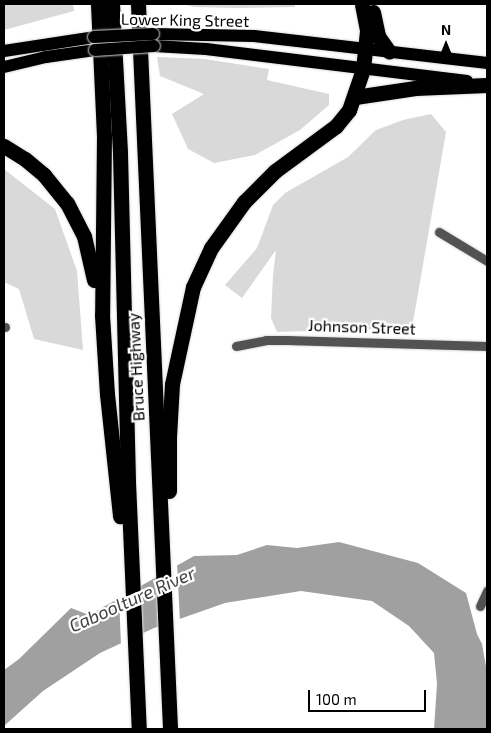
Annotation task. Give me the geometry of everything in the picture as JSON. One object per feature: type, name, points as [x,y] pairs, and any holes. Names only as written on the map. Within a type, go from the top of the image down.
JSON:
[{"type":"highway","points":[[98,4],[104,136],[102,315],[107,394],[120,519],[130,538]]},
{"type":"highway","name":"Bruce Highway","points":[[112,4],[122,224],[130,538],[139,729]]},
{"type":"highway","name":"Bruce Highway","points":[[138,4],[170,729]]},
{"type":"highway","points":[[162,535],[170,520],[169,437],[172,384],[185,318],[200,271],[224,228],[244,202],[275,171],[336,126],[349,110],[363,70],[367,30],[362,4]]},
{"type":"highway","points":[[371,4],[378,36],[389,52]]},
{"type":"highway","points":[[355,97],[416,88],[487,84]]},
{"type":"highway","points":[[4,146],[44,175],[73,212],[88,247],[96,301],[102,315]]},
{"type":"main road","name":"Lower King Street","points":[[4,51],[94,43],[254,36],[487,63]]},
{"type":"main road","name":"Lower King Street","points":[[153,40],[363,70],[487,84]]},
{"type":"main road","name":"Lower King Street","points":[[4,68],[94,43]]},
{"type":"street","points":[[439,232],[487,261]]},
{"type":"street","name":"Johnson Street","points":[[236,346],[266,340],[487,346]]},
{"type":"street","points":[[480,606],[487,591]]},
{"type":"shaded area","points":[[4,4],[73,4],[74,11],[4,30]]},
{"type":"shaded area","points":[[181,4],[295,4],[295,7],[195,7]]},
{"type":"shaded area","points":[[157,57],[205,59],[269,69],[267,80],[329,94],[329,105],[300,130],[255,155],[214,163],[188,149],[172,114],[204,94],[160,76]]},
{"type":"shaded area","points":[[431,114],[446,132],[412,328],[277,332],[271,318],[276,250],[242,298],[225,285],[257,248],[273,205],[285,193],[348,157],[376,130],[403,120]]},
{"type":"shaded area","points":[[4,169],[55,209],[77,271],[83,350],[34,339],[19,289],[4,282]]},
{"type":"water","name":"Caboolture River","points":[[339,542],[418,563],[466,593],[477,634],[482,644],[487,672],[487,729],[434,729],[437,684],[434,653],[409,626],[372,601],[301,591],[225,603],[154,628],[100,653],[43,691],[4,726],[4,670],[19,659],[71,608],[89,615],[194,556],[237,555],[267,545],[297,548]]},
{"type":"pier","points":[[177,563],[180,622],[158,629],[156,575]]},
{"type":"pier","points":[[140,583],[143,636],[121,646],[119,596]]}]
